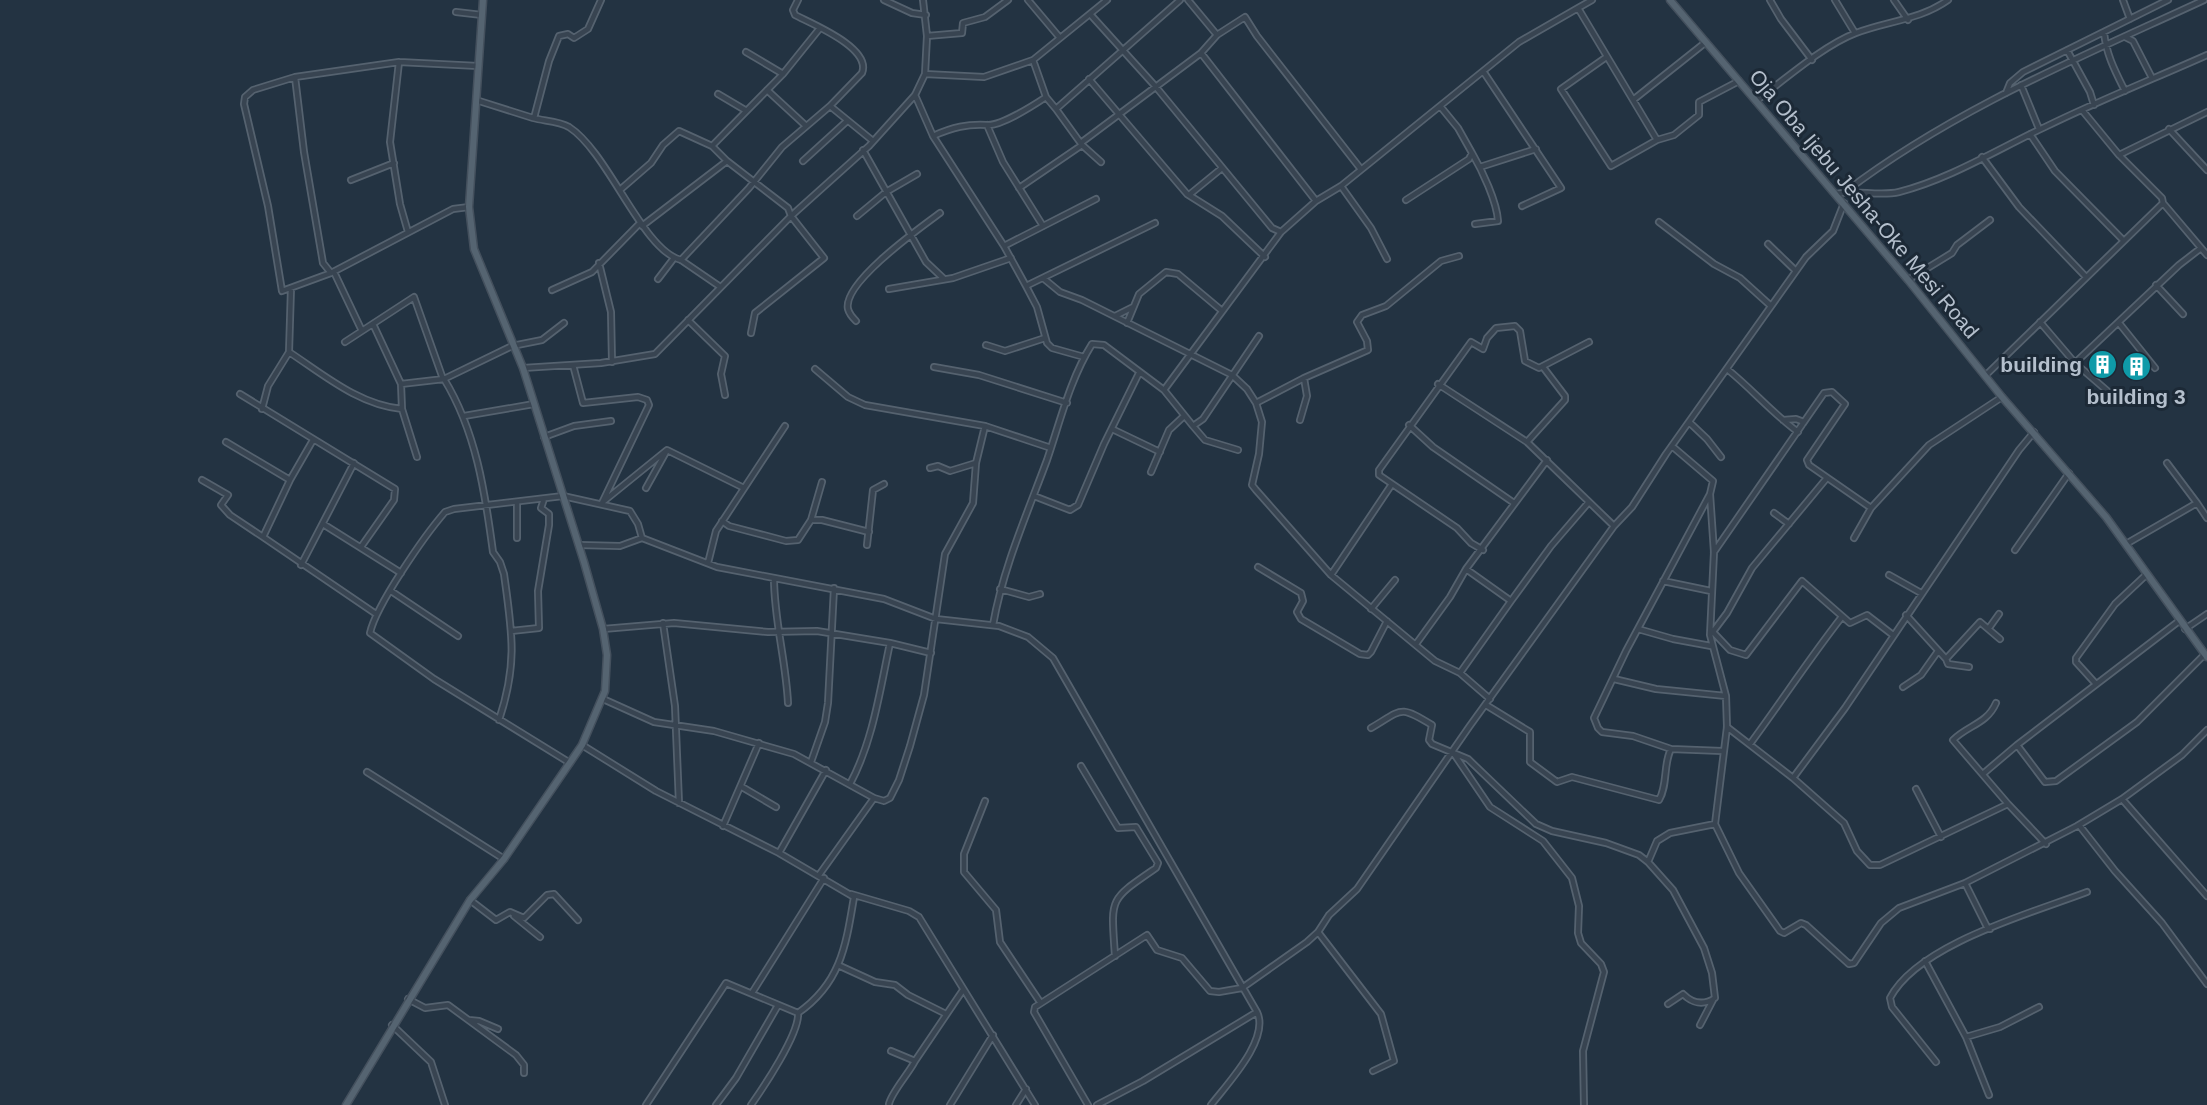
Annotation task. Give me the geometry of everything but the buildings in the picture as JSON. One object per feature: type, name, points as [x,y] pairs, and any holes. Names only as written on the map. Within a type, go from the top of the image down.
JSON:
[{"type":"main road","points":[[346,1105],[392,1025],[470,900],[504,859],[582,745],[603,699],[606,655],[603,629],[579,545],[523,368],[474,249],[469,207],[483,0]]},
{"type":"main road","name":"Oja Oba Ijebu Jesha-Oke Mesi Road","points":[[1671,0],[1844,203],[2002,397],[2069,473],[2126,544],[2206,656]]},
{"type":"street","points":[[534,118],[549,61],[559,36],[568,34],[574,38],[584,34],[601,0]]},
{"type":"street","points":[[681,260],[754,182],[782,147],[830,106],[864,67],[857,51],[851,45],[793,12],[798,0]]},
{"type":"street","points":[[884,0],[912,13],[926,15]]},
{"type":"street","points":[[523,368],[612,362],[655,354],[719,286],[873,141],[915,95],[925,74],[927,36],[923,0]]},
{"type":"street","points":[[927,36],[962,33],[966,20],[985,17],[1008,0]]},
{"type":"street","points":[[1028,0],[1060,38]]},
{"type":"street","points":[[925,74],[984,76],[1033,60],[1107,0]]},
{"type":"street","points":[[1056,109],[1180,0]]},
{"type":"street","points":[[1188,0],[1216,35]]},
{"type":"street","points":[[1164,390],[1192,354],[1221,310],[1265,257],[1281,232],[1316,201],[1341,186],[1360,168],[1519,42],[1591,0]]},
{"type":"street","points":[[1770,0],[1781,19],[1812,60]]},
{"type":"street","points":[[1835,0],[1855,33]]},
{"type":"street","points":[[1894,0],[1908,20]]},
{"type":"street","points":[[1756,101],[1812,60],[1855,33],[1908,20],[1948,0]]},
{"type":"street","points":[[2123,0],[2130,19]]},
{"type":"street","points":[[2006,93],[2016,76],[2168,0]]},
{"type":"street","points":[[1845,192],[1893,156],[2006,93],[2204,0]]},
{"type":"street","points":[[1578,8],[1605,57],[1657,140]]},
{"type":"street","points":[[456,12],[482,15]]},
{"type":"street","points":[[1090,14],[1156,87],[1272,228],[1281,232]]},
{"type":"street","points":[[1019,188],[1082,144],[1201,53],[1216,35],[1245,17],[1264,45],[1360,168]]},
{"type":"street","points":[[712,146],[783,74],[820,28]]},
{"type":"street","points":[[2104,32],[2105,46],[2126,91]]},
{"type":"street","points":[[2125,37],[2133,41],[2152,78]]},
{"type":"street","points":[[1633,100],[1706,42]]},
{"type":"street","points":[[2067,50],[2090,92],[2094,105]]},
{"type":"street","points":[[746,52],[783,74]]},
{"type":"street","points":[[1201,53],[1316,201]]},
{"type":"street","points":[[1836,194],[1845,192],[1873,195],[1899,192],[1952,172],[2039,129],[2207,55]]},
{"type":"street","points":[[1605,57],[1561,89],[1611,166],[1657,140],[1674,135],[1699,115],[1699,102],[1739,81]]},
{"type":"street","points":[[1033,60],[1046,97],[1082,144],[1101,162]]},
{"type":"street","points":[[399,62],[390,142],[400,204],[408,232]]},
{"type":"street","points":[[469,207],[453,209],[332,272],[282,291],[268,206],[244,104],[245,97],[254,90],[295,77],[399,62],[478,66]]},
{"type":"street","points":[[1484,71],[1561,188],[1522,206]]},
{"type":"street","points":[[295,77],[304,152],[323,263],[332,272],[362,331]]},
{"type":"street","points":[[1089,79],[1121,114],[1174,181],[1189,195],[1222,216],[1265,257]]},
{"type":"street","points":[[2021,85],[2039,129]]},
{"type":"street","points":[[767,90],[805,125]]},
{"type":"street","points":[[718,94],[745,110]]},
{"type":"street","points":[[915,95],[933,136],[1004,246],[1026,286],[1037,307],[1045,338],[1052,348],[1084,357]]},
{"type":"street","points":[[933,136],[959,125],[984,123],[987,125],[1019,114],[1046,97]]},
{"type":"street","points":[[476,100],[572,129],[621,189],[641,224],[674,258],[681,260],[719,286]]},
{"type":"street","points":[[830,106],[873,141]]},
{"type":"street","points":[[1440,106],[1458,128],[1480,167],[1488,192],[1496,202],[1498,221],[1475,224]]},
{"type":"street","points":[[2082,110],[2119,154],[2162,198],[2163,203],[2207,255]]},
{"type":"street","points":[[2119,154],[2207,112]]},
{"type":"street","points":[[803,161],[848,121]]},
{"type":"street","points":[[987,125],[1003,162],[1043,225]]},
{"type":"street","points":[[2169,129],[2207,170]]},
{"type":"street","points":[[621,189],[651,163],[675,133],[683,131],[712,146],[727,161],[788,208],[791,216],[824,259],[755,313],[751,333]]},
{"type":"street","points":[[2030,134],[2055,171],[2124,242]]},
{"type":"street","points":[[1480,167],[1536,149]]},
{"type":"street","points":[[863,150],[926,262],[944,278]]},
{"type":"street","points":[[1406,200],[1469,159],[1472,153]]},
{"type":"street","points":[[1982,157],[2019,207],[2086,277]]},
{"type":"street","points":[[552,290],[592,272],[641,224],[727,161]]},
{"type":"street","points":[[351,180],[394,163]]},
{"type":"street","points":[[1189,195],[1222,168]]},
{"type":"street","points":[[858,216],[886,192],[917,174]]},
{"type":"street","points":[[1341,186],[1371,228],[1387,259]]},
{"type":"street","points":[[1004,246],[1096,199]]},
{"type":"street","points":[[1088,1105],[1034,1012],[1040,1002],[1147,935],[1158,950],[1182,958],[1210,991],[1220,992],[1242,988],[1318,932],[1329,915],[1357,889],[1452,751],[1614,526],[1632,507],[1796,271],[1810,252],[1833,231],[1844,203]]},
{"type":"street","points":[[1986,375],[2163,203]]},
{"type":"street","points":[[856,321],[848,309],[851,297],[876,265],[940,213]]},
{"type":"street","points":[[1908,280],[1952,253],[1957,245],[1990,220]]},
{"type":"street","points":[[1659,222],[1714,264],[1740,278],[1771,306]]},
{"type":"street","points":[[1026,286],[1155,224]]},
{"type":"street","points":[[1768,244],[1796,271]]},
{"type":"street","points":[[2075,363],[2156,285],[2201,248]]},
{"type":"street","points":[[1256,403],[1304,378],[1368,350],[1367,341],[1356,322],[1362,315],[1386,306],[1441,261],[1459,256]]},
{"type":"street","points":[[658,279],[674,258]]},
{"type":"street","points":[[890,289],[954,278],[1011,258]]},
{"type":"street","points":[[599,263],[611,312],[612,362]]},
{"type":"street","points":[[1127,323],[1144,289],[1166,272],[1182,277],[1221,310]]},
{"type":"street","points":[[1043,278],[1060,292],[1115,316],[1232,375],[1256,403],[1262,431],[1252,485],[1330,575],[1435,661],[1460,673],[1490,699]]},
{"type":"street","points":[[2156,285],[2183,314]]},
{"type":"street","points":[[262,409],[268,386],[289,352],[291,288]]},
{"type":"street","points":[[345,342],[414,297],[444,379],[464,416],[475,450],[487,505],[493,552],[504,574],[513,663],[508,692],[499,720]]},
{"type":"street","points":[[1115,316],[1133,307]]},
{"type":"street","points":[[688,320],[725,356],[721,374],[725,394]]},
{"type":"street","points":[[2040,322],[2075,363],[2112,395]]},
{"type":"street","points":[[401,384],[444,379],[512,346],[542,340],[564,323]]},
{"type":"street","points":[[2119,323],[2155,368]]},
{"type":"street","points":[[373,324],[401,384],[402,409],[417,457]]},
{"type":"street","points":[[1483,550],[1471,543],[1457,528],[1379,475],[1379,470],[1469,343],[1483,349],[1487,338],[1496,328],[1518,328],[1525,361],[1535,367],[1544,367],[1589,342]]},
{"type":"street","points":[[1193,426],[1203,419],[1259,336]]},
{"type":"street","points":[[986,345],[1005,351],[1045,338]]},
{"type":"street","points":[[993,625],[999,589],[1084,357],[1092,344],[1100,344],[1164,390],[1183,417],[1205,440],[1238,450]]},
{"type":"street","points":[[289,352],[342,387],[380,407],[402,409]]},
{"type":"street","points":[[573,365],[584,403],[638,397],[647,400],[649,405],[603,503]]},
{"type":"street","points":[[934,367],[979,375],[1067,403]]},
{"type":"street","points":[[1527,442],[1565,400],[1565,396],[1544,367]]},
{"type":"street","points":[[815,369],[848,397],[865,405],[986,426],[1051,447]]},
{"type":"street","points":[[1727,369],[1750,387],[1765,406],[1798,432]]},
{"type":"street","points":[[1034,496],[1070,510],[1078,506],[1139,374]]},
{"type":"street","points":[[1300,420],[1307,396],[1304,378]]},
{"type":"street","points":[[1438,384],[1527,442],[1614,526]]},
{"type":"street","points":[[1714,552],[1824,393],[1832,392],[1844,401],[1844,407],[1807,460],[1811,467],[1826,479],[1871,508]]},
{"type":"street","points":[[240,394],[313,441],[395,489],[396,494],[362,547]]},
{"type":"street","points":[[1854,538],[1871,508],[1929,445],[1966,423],[2002,397]]},
{"type":"street","points":[[464,416],[534,404]]},
{"type":"street","points":[[1151,472],[1169,430],[1183,417]]},
{"type":"street","points":[[1783,420],[1796,419],[1804,422]]},
{"type":"street","points":[[544,437],[574,426],[610,421]]},
{"type":"street","points":[[1689,422],[1707,439],[1721,457]]},
{"type":"street","points":[[1410,425],[1433,447],[1514,503]]},
{"type":"street","points":[[708,563],[712,540],[722,521],[785,426]]},
{"type":"street","points":[[603,699],[643,719],[714,731],[759,743],[811,762],[874,798],[884,801],[890,798],[899,780],[924,695],[945,554],[973,503],[976,463],[986,426]]},
{"type":"street","points":[[1112,429],[1160,452]]},
{"type":"street","points":[[1793,778],[1845,708],[1921,593],[1979,513],[2019,450],[2034,432]]},
{"type":"street","points":[[263,537],[290,480],[313,441]]},
{"type":"street","points":[[226,442],[290,480]]},
{"type":"street","points":[[1673,447],[1711,477],[1713,486],[1594,718],[1602,732],[1633,736],[1671,748],[1722,751]]},
{"type":"street","points":[[603,503],[667,450]]},
{"type":"street","points":[[667,450],[744,488]]},
{"type":"street","points":[[646,488],[667,450]]},
{"type":"street","points":[[1416,644],[1450,597],[1466,569],[1483,550],[1514,503],[1547,460]]},
{"type":"street","points":[[302,565],[354,463]]},
{"type":"street","points":[[930,468],[938,466],[950,471],[976,463]]},
{"type":"street","points":[[2167,463],[2207,518]]},
{"type":"street","points":[[2015,550],[2069,473]]},
{"type":"street","points":[[1712,633],[1727,613],[1752,568],[1826,479]]},
{"type":"street","points":[[202,480],[228,495],[221,505],[230,515],[376,614]]},
{"type":"street","points":[[722,521],[729,526],[792,542],[798,540],[811,520],[822,482]]},
{"type":"street","points":[[867,545],[873,490],[884,484]]},
{"type":"street","points":[[1330,575],[1392,484]]},
{"type":"street","points":[[1710,494],[1714,552],[1711,646],[1726,696],[1727,727],[1722,751],[1715,824],[1739,873],[1780,931],[1784,933],[1798,924],[1806,925],[1849,964],[1854,963],[1881,923],[1899,908],[1965,883],[2046,844],[2079,825],[2121,799],[2182,755],[2207,730]]},
{"type":"street","points":[[570,763],[499,720],[371,636],[376,614],[401,573],[445,512],[454,509],[563,496],[603,503],[630,511],[638,524],[642,538]]},
{"type":"street","points":[[511,631],[539,628],[538,591],[549,525],[549,514],[541,508],[544,499]]},
{"type":"street","points":[[517,502],[517,538]]},
{"type":"street","points":[[1460,673],[1551,546],[1588,503]]},
{"type":"street","points":[[2126,544],[2197,503]]},
{"type":"street","points":[[1774,513],[1789,524]]},
{"type":"street","points":[[811,520],[869,532]]},
{"type":"street","points":[[323,524],[401,573]]},
{"type":"street","points":[[579,545],[620,546],[642,538],[708,563],[884,599],[936,619],[993,625],[1028,637],[1053,658],[1260,1020],[1257,1042],[1211,1105]]},
{"type":"street","points":[[1258,567],[1301,593],[1303,601],[1297,612],[1301,619],[1360,654],[1368,655],[1371,652],[1387,621]]},
{"type":"street","points":[[1466,569],[1511,601]]},
{"type":"street","points":[[2096,684],[2076,662],[2076,658],[2115,604],[2147,574]]},
{"type":"street","points":[[1889,575],[1921,593]]},
{"type":"street","points":[[774,578],[774,609],[787,678],[788,703]]},
{"type":"street","points":[[1371,609],[1395,580]]},
{"type":"street","points":[[1663,581],[1711,591]]},
{"type":"street","points":[[1712,633],[1730,650],[1746,655],[1802,581],[1841,618],[1850,623],[1867,615],[1893,634]]},
{"type":"street","points":[[811,762],[827,712],[834,588]]},
{"type":"street","points":[[999,589],[1029,597],[1040,594]]},
{"type":"street","points":[[391,591],[458,636]]},
{"type":"street","points":[[1989,628],[1998,614]]},
{"type":"street","points":[[2185,629],[2207,614]]},
{"type":"street","points":[[1906,615],[1948,664],[1970,667]]},
{"type":"street","points":[[1750,744],[1792,686],[1801,669],[1841,618]]},
{"type":"street","points":[[1984,773],[2179,621]]},
{"type":"street","points":[[1946,659],[1980,622],[2000,639]]},
{"type":"street","points":[[603,629],[663,623],[833,634],[890,643],[931,653]]},
{"type":"street","points":[[663,623],[676,726],[679,804]]},
{"type":"street","points":[[1638,629],[1673,639],[1711,646]]},
{"type":"street","points":[[850,784],[860,765],[868,739],[890,643]]},
{"type":"street","points":[[1903,687],[1921,675],[1938,651]]},
{"type":"street","points":[[2017,745],[2045,782],[2056,781],[2137,722],[2206,656]]},
{"type":"street","points":[[1614,679],[1656,689],[1726,696]]},
{"type":"street","points":[[1996,703],[1992,712],[1981,724],[1953,740],[2046,844]]},
{"type":"street","points":[[1486,705],[1530,732],[1530,762],[1557,782],[1572,777],[1659,800],[1671,748]]},
{"type":"street","points":[[1371,728],[1400,711],[1408,710],[1432,725],[1429,740],[1432,744],[1468,759],[1536,825],[1552,831],[1606,843],[1639,855],[1648,862],[1673,890],[1704,948],[1712,973],[1715,998],[1700,1025]]},
{"type":"street","points":[[1727,727],[1793,778],[1845,823],[1857,851],[1870,865],[1880,865],[2008,804]]},
{"type":"street","points":[[723,826],[742,787],[759,743]]},
{"type":"street","points":[[582,745],[679,804],[779,853],[851,894],[909,910],[919,917],[1035,1105]]},
{"type":"street","points":[[1452,751],[1490,807],[1543,841],[1572,878],[1579,906],[1578,933],[1581,943],[1601,964],[1604,972],[1583,1051],[1584,1105]]},
{"type":"street","points":[[1081,766],[1118,828],[1136,827],[1158,863],[1156,868],[1123,891],[1115,902],[1112,915],[1115,956]]},
{"type":"street","points":[[779,853],[826,770]]},
{"type":"street","points":[[367,772],[504,859]]},
{"type":"street","points":[[742,787],[776,807]]},
{"type":"street","points":[[1916,789],[1941,837]]},
{"type":"street","points":[[752,993],[821,876],[874,798]]},
{"type":"street","points":[[2121,799],[2207,896]]},
{"type":"street","points":[[985,801],[964,855],[964,872],[996,910],[1000,942],[1040,1002]]},
{"type":"street","points":[[1648,862],[1657,841],[1662,838],[1671,833],[1715,824]]},
{"type":"street","points":[[2079,825],[2115,871],[2162,922],[2207,984]]},
{"type":"street","points":[[1965,883],[1988,929]]},
{"type":"street","points":[[1936,1062],[1892,1007],[1890,998],[1911,972],[1938,952],[1988,929],[2086,892]]},
{"type":"street","points":[[510,912],[524,918],[547,895],[554,894],[578,920]]},
{"type":"street","points":[[751,1105],[772,1076],[796,1025],[798,1013],[820,993],[840,966],[854,897],[851,894]]},
{"type":"street","points":[[470,900],[496,920],[510,912]]},
{"type":"street","points":[[510,912],[540,937]]},
{"type":"street","points":[[1318,932],[1381,1014],[1394,1061],[1373,1071]]},
{"type":"street","points":[[1924,961],[1966,1037],[1989,1095]]},
{"type":"street","points":[[840,966],[875,982],[895,985],[908,995],[946,1014]]},
{"type":"street","points":[[646,1105],[726,983],[798,1013]]},
{"type":"street","points":[[889,1104],[892,1094],[900,1087],[963,990]]},
{"type":"street","points":[[1668,1004],[1683,994],[1689,1001],[1699,1003],[1706,1003],[1715,998]]},
{"type":"street","points":[[408,999],[422,1008],[448,1005],[516,1055],[524,1065],[524,1073]]},
{"type":"street","points":[[716,1105],[736,1078],[777,1006]]},
{"type":"street","points":[[1966,1037],[2000,1027],[2039,1007]]},
{"type":"street","points":[[1097,1105],[1143,1081],[1257,1012]]},
{"type":"street","points":[[469,1020],[498,1029]]},
{"type":"street","points":[[392,1025],[431,1062],[445,1105]]},
{"type":"street","points":[[950,1105],[993,1035]]},
{"type":"street","points":[[891,1051],[915,1061]]},
{"type":"street","points":[[1016,1105],[1026,1089]]},
{"type":"place","name":"building","points":[[2103,365]]},
{"type":"place","name":"building 3","points":[[2136,366]]}]
